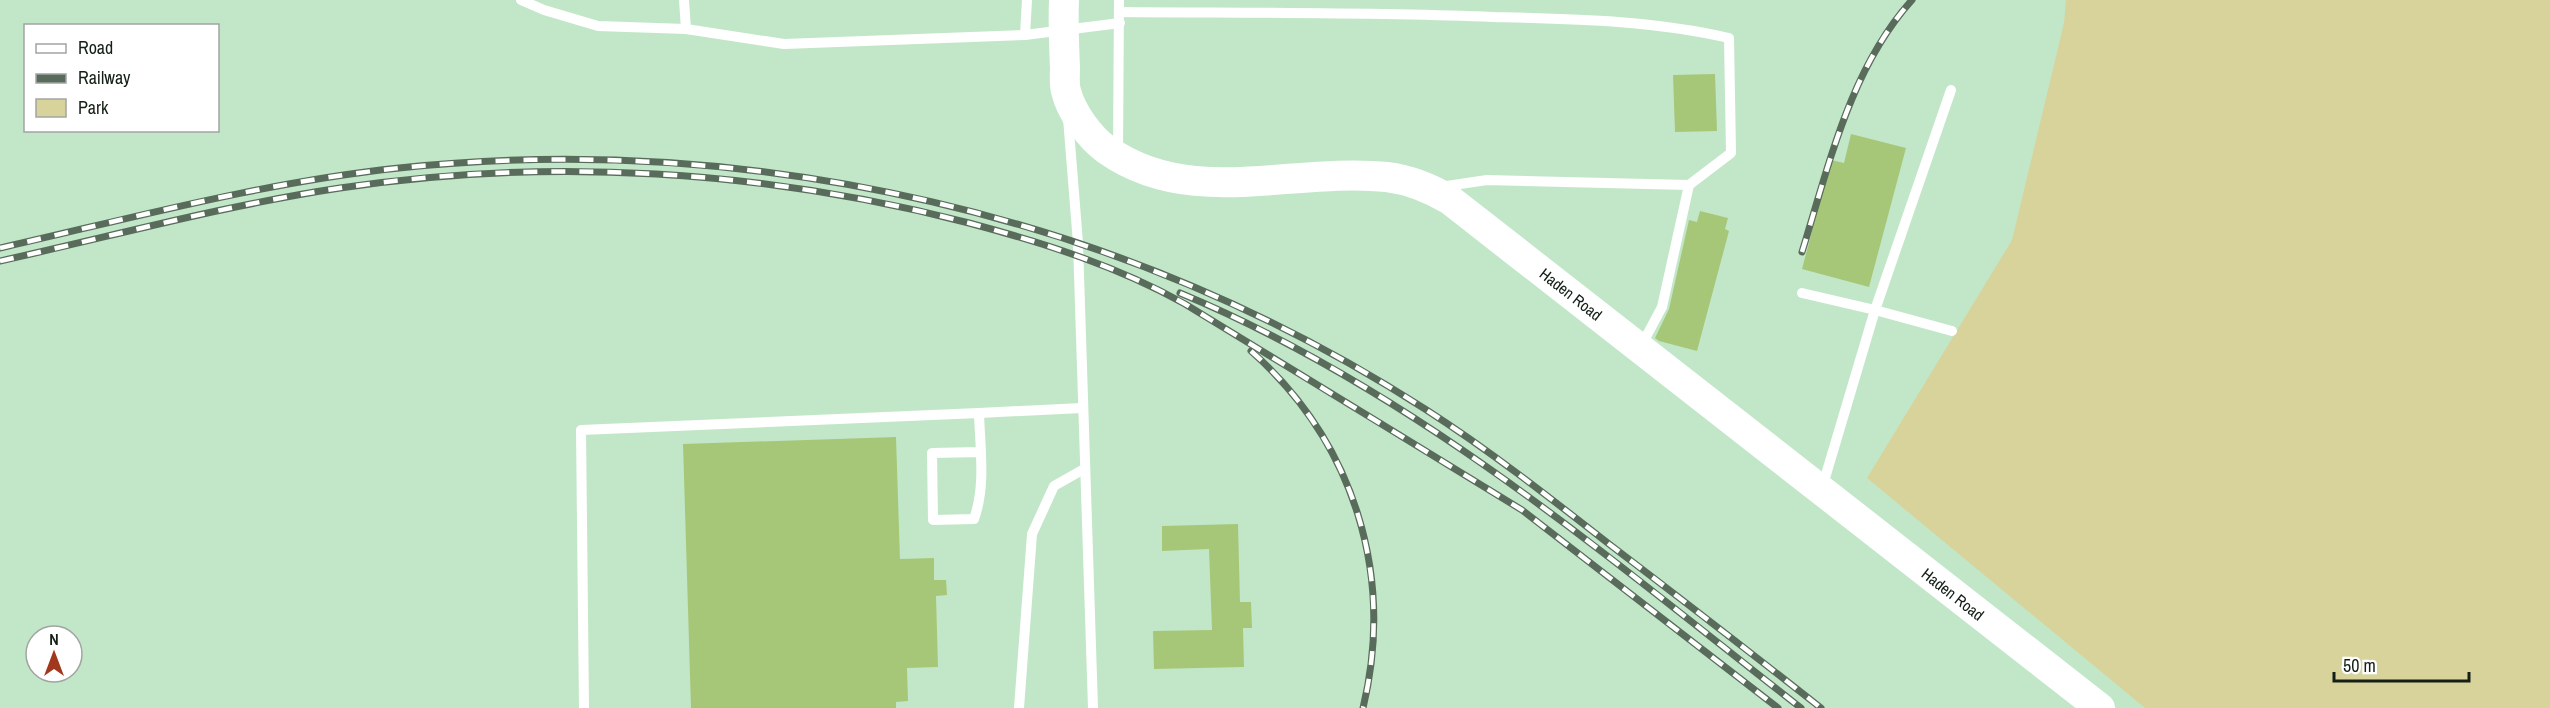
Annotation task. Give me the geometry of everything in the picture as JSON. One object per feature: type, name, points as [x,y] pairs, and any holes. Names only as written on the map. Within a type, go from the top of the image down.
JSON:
[{"type":"street","name":"Haden Road","points":[[1063,15],[1066,91],[1084,128],[1099,144],[1118,158],[1161,176],[1186,181],[1214,183],[1362,176],[1411,181],[1431,188],[1450,200],[2100,708]]},
{"type":"lane","points":[[521,0],[544,10],[598,26],[686,29],[784,44],[1025,34],[1063,15],[1120,18],[1393,13],[1617,21],[1690,29],[1729,38],[1731,153],[1689,185],[1487,180],[1431,188]]},
{"type":"lane","points":[[684,0],[686,29]]},
{"type":"lane","points":[[1025,34],[1027,0]]},
{"type":"lane","points":[[1118,158],[1119,0]]},
{"type":"lane","points":[[1821,491],[1875,310],[1951,90]]},
{"type":"lane","points":[[1066,91],[1078,243],[1093,708]]},
{"type":"lane","points":[[1640,348],[1662,307],[1689,185]]},
{"type":"lane","points":[[1802,292],[1952,331]]},
{"type":"lane","points":[[584,708],[581,430],[1082,408]]},
{"type":"lane","points":[[979,413],[980,452],[981,501],[974,519],[933,520],[932,453],[980,452]]},
{"type":"lane","points":[[1019,708],[1032,534],[1054,486],[1084,470]]},
{"type":"shaded area","points":[[0,0],[2550,0],[2550,708],[0,708]]},
{"type":"green space","points":[[2066,0],[2550,0],[2550,708],[2145,708],[1867,478],[2012,240],[2064,23]]},
{"type":"building","points":[[1715,74],[1717,131],[1675,132],[1673,75]]},
{"type":"building","points":[[1851,134],[1906,148],[1869,287],[1802,269],[1831,160],[1844,163]]},
{"type":"building","points":[[1700,211],[1728,218],[1725,229],[1729,231],[1697,351],[1655,338],[1669,309],[1689,220],[1697,222]]},
{"type":"building","points":[[896,437],[900,559],[934,558],[934,580],[946,580],[947,595],[936,596],[938,667],[907,668],[908,701],[896,702],[896,708],[691,708],[683,444]]},
{"type":"building","points":[[1238,524],[1240,602],[1251,602],[1252,628],[1243,628],[1244,667],[1154,669],[1153,631],[1212,630],[1209,549],[1162,551],[1162,526]]},
{"type":"railway","points":[[1802,252],[1832,152],[1857,87],[1872,56],[1912,0]]},
{"type":"railway","points":[[0,248],[199,202],[299,182],[399,168],[533,160],[667,163],[800,177],[932,202],[1062,238],[1187,284],[1309,341],[1425,409],[1496,457],[1821,708]]},
{"type":"railway","points":[[0,261],[212,212],[297,195],[419,178],[498,173],[577,171],[735,180],[892,205],[969,223],[1107,267],[1185,304],[1522,510],[1778,708]]},
{"type":"railway","points":[[1180,293],[1266,332],[1348,377],[1427,426],[1504,479],[1579,535],[1801,708]]},
{"type":"railway","points":[[1251,351],[1287,387],[1316,426],[1340,469],[1358,514],[1369,561],[1373,609],[1372,658],[1363,708]]}]
